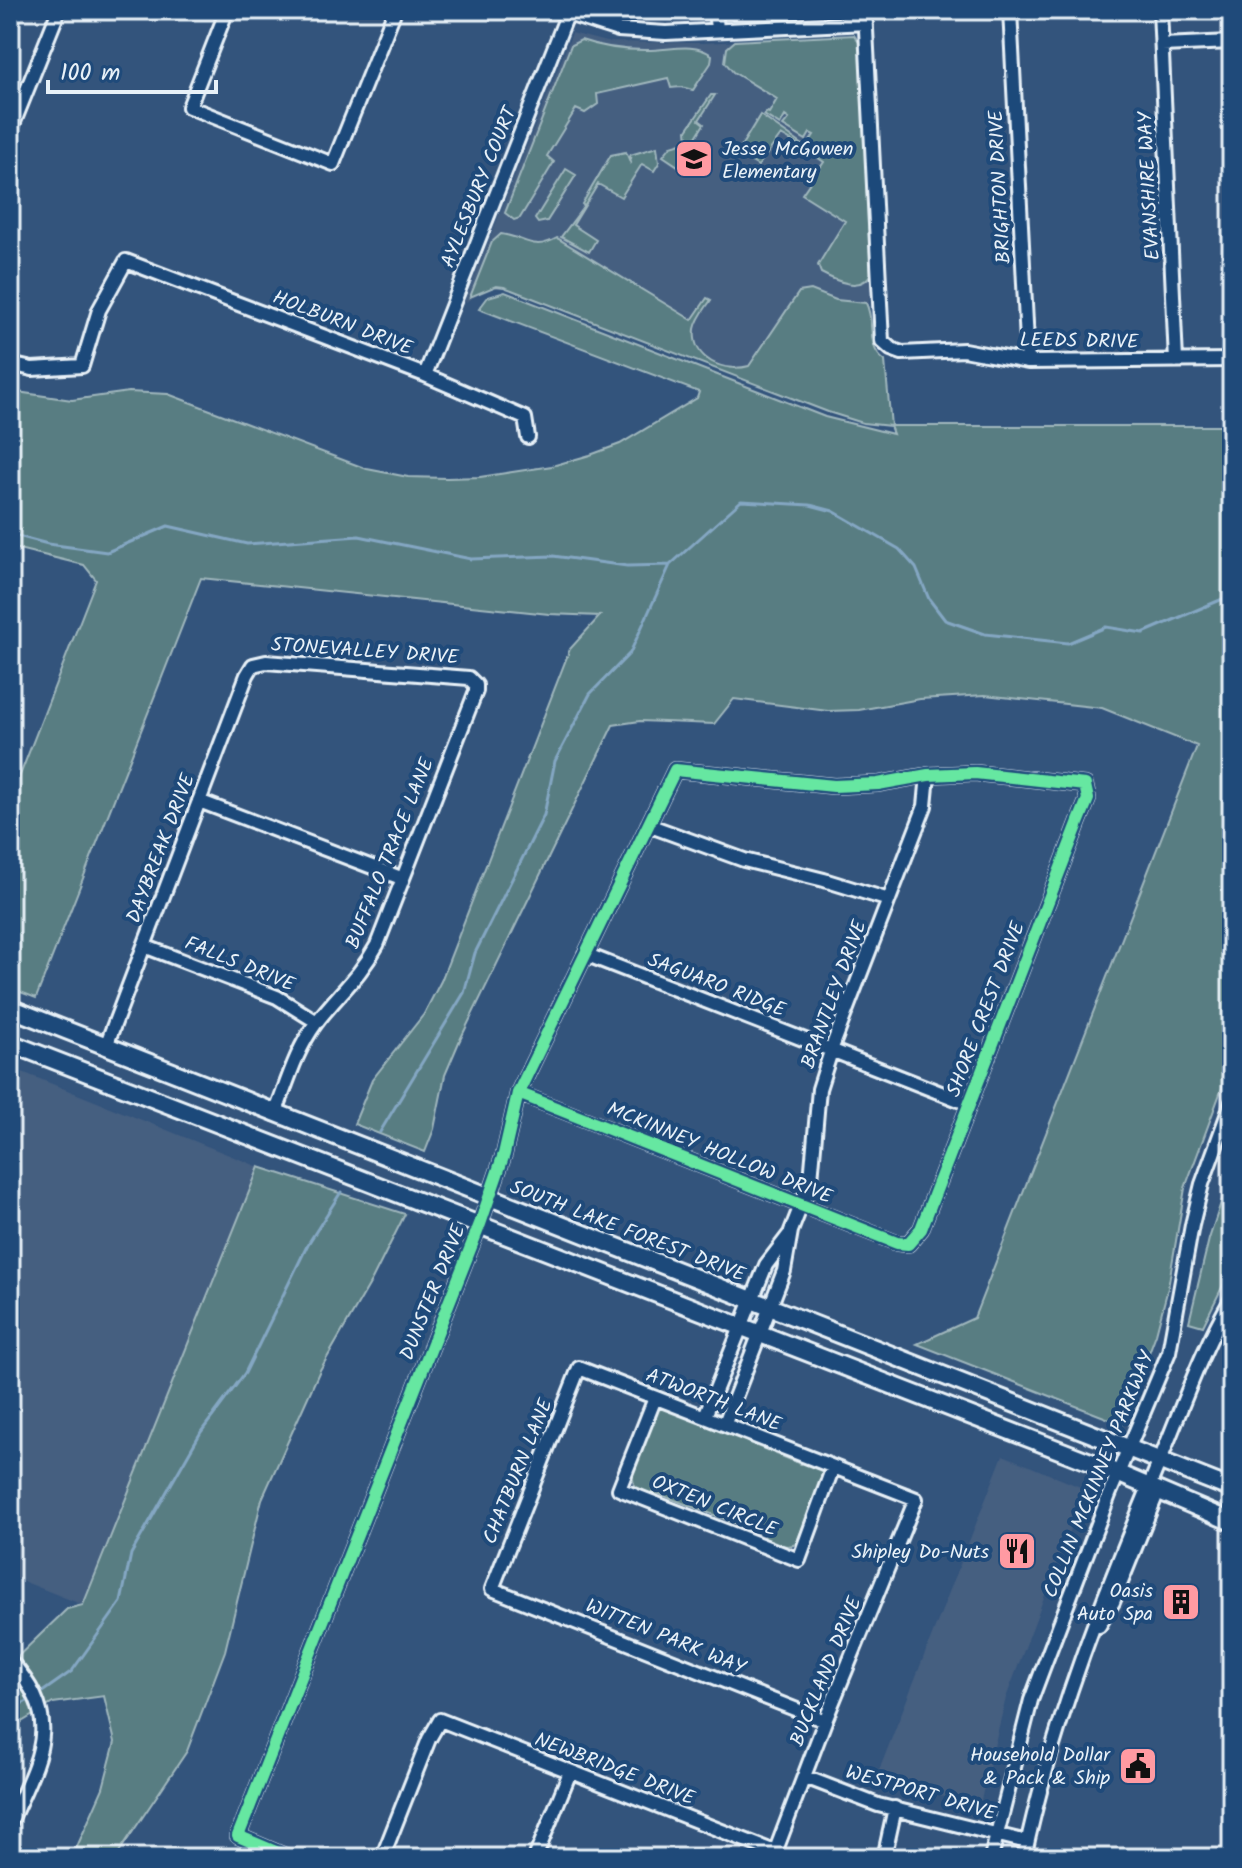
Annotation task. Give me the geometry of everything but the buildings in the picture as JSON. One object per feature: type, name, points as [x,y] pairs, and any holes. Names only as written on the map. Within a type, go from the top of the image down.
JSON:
[{"type":"main road","name":"SOUTH LAKE FOREST DRIVE","points":[[10,1008],[1232,1489]]},
{"type":"main road","points":[[10,1043],[740,1325],[1232,1522]]},
{"type":"main road","points":[[264,1140],[275,1114]]},
{"type":"street","points":[[10,132],[59,10]]},
{"type":"street","points":[[227,10],[189,107],[333,164],[395,10]]},
{"type":"street","points":[[555,10],[618,30],[666,33],[866,16]]},
{"type":"street","points":[[715,10],[717,29]]},
{"type":"street","name":"BRIGHTON DRIVE","points":[[1010,10],[1028,362]]},
{"type":"street","name":"EVANSHIRE WAY","points":[[1160,10],[1176,361]]},
{"type":"street","name":"AYLESBURY COURT","points":[[425,375],[569,13]]},
{"type":"street","name":"LEEDS DRIVE","points":[[866,16],[882,341],[902,353],[964,350],[1028,362],[1232,360]]},
{"type":"street","points":[[1162,45],[1232,42]]},
{"type":"street","name":"HOLBURN DRIVE","points":[[10,364],[32,369],[82,366],[99,310],[126,261],[425,375],[525,418],[528,437]]},
{"type":"street","name":"STONEVALLEY DRIVE","points":[[253,665],[281,663],[464,677],[474,681]]},
{"type":"street","name":"DAYBREAK DRIVE","points":[[106,1046],[253,665]]},
{"type":"street","name":"BUFFALO TRACE LANE","points":[[275,1114],[300,1048],[317,1022],[366,966],[377,945],[476,691],[474,681]]},
{"type":"street","name":"DUNSTER DRIVE","points":[[290,1858],[238,1836],[490,1198],[518,1093],[675,770],[834,786],[878,784],[928,775]]},
{"type":"street","name":"SHORE CREST DRIVE","points":[[908,1244],[921,1229],[1088,799],[1085,785],[975,773],[928,775]]},
{"type":"street","name":"BRANTLEY DRIVE","points":[[725,1423],[784,1271],[791,1231],[811,1180],[819,1089],[831,1050],[925,806],[928,775]]},
{"type":"street","points":[[199,801],[401,878]]},
{"type":"street","points":[[648,825],[744,860],[889,900]]},
{"type":"street","name":"FALLS DRIVE","points":[[144,946],[277,997],[317,1022]]},
{"type":"street","name":"SAGUARO RIDGE","points":[[585,954],[969,1104]]},
{"type":"street","name":"MCKINNEY HOLLOW DRIVE","points":[[518,1093],[897,1243],[908,1244]]},
{"type":"street","name":"COLLIN MCKINNEY PARKWAY","points":[[991,1858],[1031,1700],[1127,1448],[1169,1352],[1202,1184],[1232,1102]]},
{"type":"street","name":"BRANTLEY DRIVE","points":[[705,1416],[766,1265],[791,1231]]},
{"type":"street","points":[[1024,1858],[1062,1709],[1153,1489],[1159,1461],[1200,1361],[1232,1298]]},
{"type":"street","name":"ATWORTH LANE","points":[[579,1368],[916,1499]]},
{"type":"street","name":"CHATBURN LANE","points":[[492,1589],[579,1368]]},
{"type":"street","name":"OXTEN CIRCLE","points":[[655,1398],[619,1489],[799,1560],[833,1467]]},
{"type":"street","name":"BUCKLAND DRIVE","points":[[774,1855],[916,1499]]},
{"type":"street","name":"WITTEN PARK WAY","points":[[492,1589],[825,1721]]},
{"type":"street","points":[[10,1823],[44,1741],[41,1710],[15,1666]]},
{"type":"street","name":"NEWBRIDGE DRIVE","points":[[382,1858],[429,1739],[440,1720],[774,1855]]},
{"type":"street","points":[[535,1858],[570,1772]]},
{"type":"street","name":"WESTPORT DRIVE","points":[[805,1777],[878,1805],[1027,1842]]},
{"type":"street","points":[[884,1858],[895,1808]]},
{"type":"shaded area","name":"Jesse McGowen Elementary","points":[[572,33],[606,42],[702,43],[854,35],[860,44],[871,335],[876,354],[885,361],[863,423],[504,287],[488,289],[464,303]]},
{"type":"shaded area","points":[[10,1067],[259,1167],[83,1605],[10,1576]]},
{"type":"shaded area","points":[[1003,1455],[1085,1489],[1006,1698],[980,1804],[874,1783]]},
{"type":"green space","points":[[854,35],[860,44],[871,273],[862,283],[848,284],[821,273],[818,265],[845,221],[802,194],[824,162],[805,149],[814,135],[810,133],[806,140],[783,126],[789,119],[785,116],[780,125],[764,115],[769,113],[777,99],[733,72],[725,62],[727,48],[735,41]]},
{"type":"green space","points":[[581,40],[628,49],[696,48],[712,55],[711,63],[693,90],[671,88],[668,78],[597,94],[598,104],[585,113],[576,109],[547,156],[554,162],[520,218],[514,220],[505,213],[571,45]]},
{"type":"green space","points":[[711,95],[715,95],[699,120],[704,124],[678,166],[663,156],[671,146],[688,141],[687,130]]},
{"type":"green space","points":[[760,115],[802,147],[781,135],[758,166],[737,153]]},
{"type":"green space","points":[[657,147],[659,163],[654,171],[642,164],[621,197],[598,184],[573,225],[596,240],[589,252],[561,237],[584,206],[582,204],[611,155],[626,152],[631,164],[630,155]]},
{"type":"green space","points":[[566,169],[576,175],[547,221],[538,223],[535,219]]},
{"type":"green space","points":[[501,234],[535,244],[557,238],[692,320],[707,298],[711,300],[698,321],[695,340],[704,356],[730,368],[749,366],[799,292],[811,290],[836,300],[866,303],[875,348],[885,361],[891,426],[1232,426],[1232,1061],[1185,1188],[1168,1288],[1156,1334],[1122,1424],[917,1344],[974,1318],[1197,746],[1102,708],[985,695],[920,699],[859,710],[828,711],[734,699],[714,724],[640,721],[613,725],[459,1042],[445,1075],[434,1129],[425,1152],[354,1124],[372,1080],[424,1014],[441,981],[570,649],[600,616],[549,614],[201,578],[36,998],[10,988],[10,801],[96,580],[84,565],[10,547],[10,529],[16,515],[10,513],[10,391],[72,400],[129,392],[168,394],[367,469],[408,477],[447,478],[480,477],[552,466],[590,455],[620,444],[697,398],[699,392],[479,309],[488,297],[505,292],[825,417],[893,434],[890,426],[863,423],[828,412],[504,287],[496,286],[470,297],[492,242]]},
{"type":"green space","points":[[259,1167],[405,1214],[372,1280],[320,1370],[262,1499],[225,1651],[187,1751],[115,1858],[72,1858],[103,1788],[115,1742],[104,1696],[53,1703],[10,1729],[10,1664],[67,1609],[83,1605]]},
{"type":"green space","points":[[1232,1169],[1232,1267],[1203,1326],[1189,1322],[1209,1239]]},
{"type":"green space","points":[[665,1407],[801,1464],[804,1461],[820,1467],[825,1473],[796,1544],[777,1544],[765,1539],[764,1534],[659,1494],[654,1496],[634,1486],[632,1472],[656,1410]]},
{"type":"waterway","points":[[380,1132],[464,993],[475,953],[544,815],[555,761],[590,694],[630,653],[670,565],[741,501],[810,505],[833,511],[899,549],[916,568],[929,599],[945,620],[985,634],[1068,643],[1106,627],[1143,633],[1232,595]]},
{"type":"waterway","points":[[10,534],[48,544],[107,552],[168,526],[247,544],[359,536],[471,559],[553,556],[627,566],[670,565]]},
{"type":"waterway","points":[[38,1695],[72,1671],[121,1602],[131,1554],[201,1432],[245,1373],[308,1244],[341,1192]]},
{"type":"waterway","points":[[10,1709],[32,1699]]},
{"type":"cycle path","points":[[290,1858],[238,1836],[480,1224],[504,1154],[518,1093],[675,770],[834,786],[975,773],[1085,785],[1088,799],[921,1229],[908,1244],[897,1243],[518,1093]]},
{"type":"place","name":"Jesse McGowen Elementary","points":[[694,159]]},
{"type":"place","name":"Shipley Do-Nuts","points":[[1017,1551]]},
{"type":"place","name":"Oasis Auto Spa","points":[[1181,1602]]},
{"type":"place","name":"Household Dollar & Pack & Ship","points":[[1138,1766]]}]
